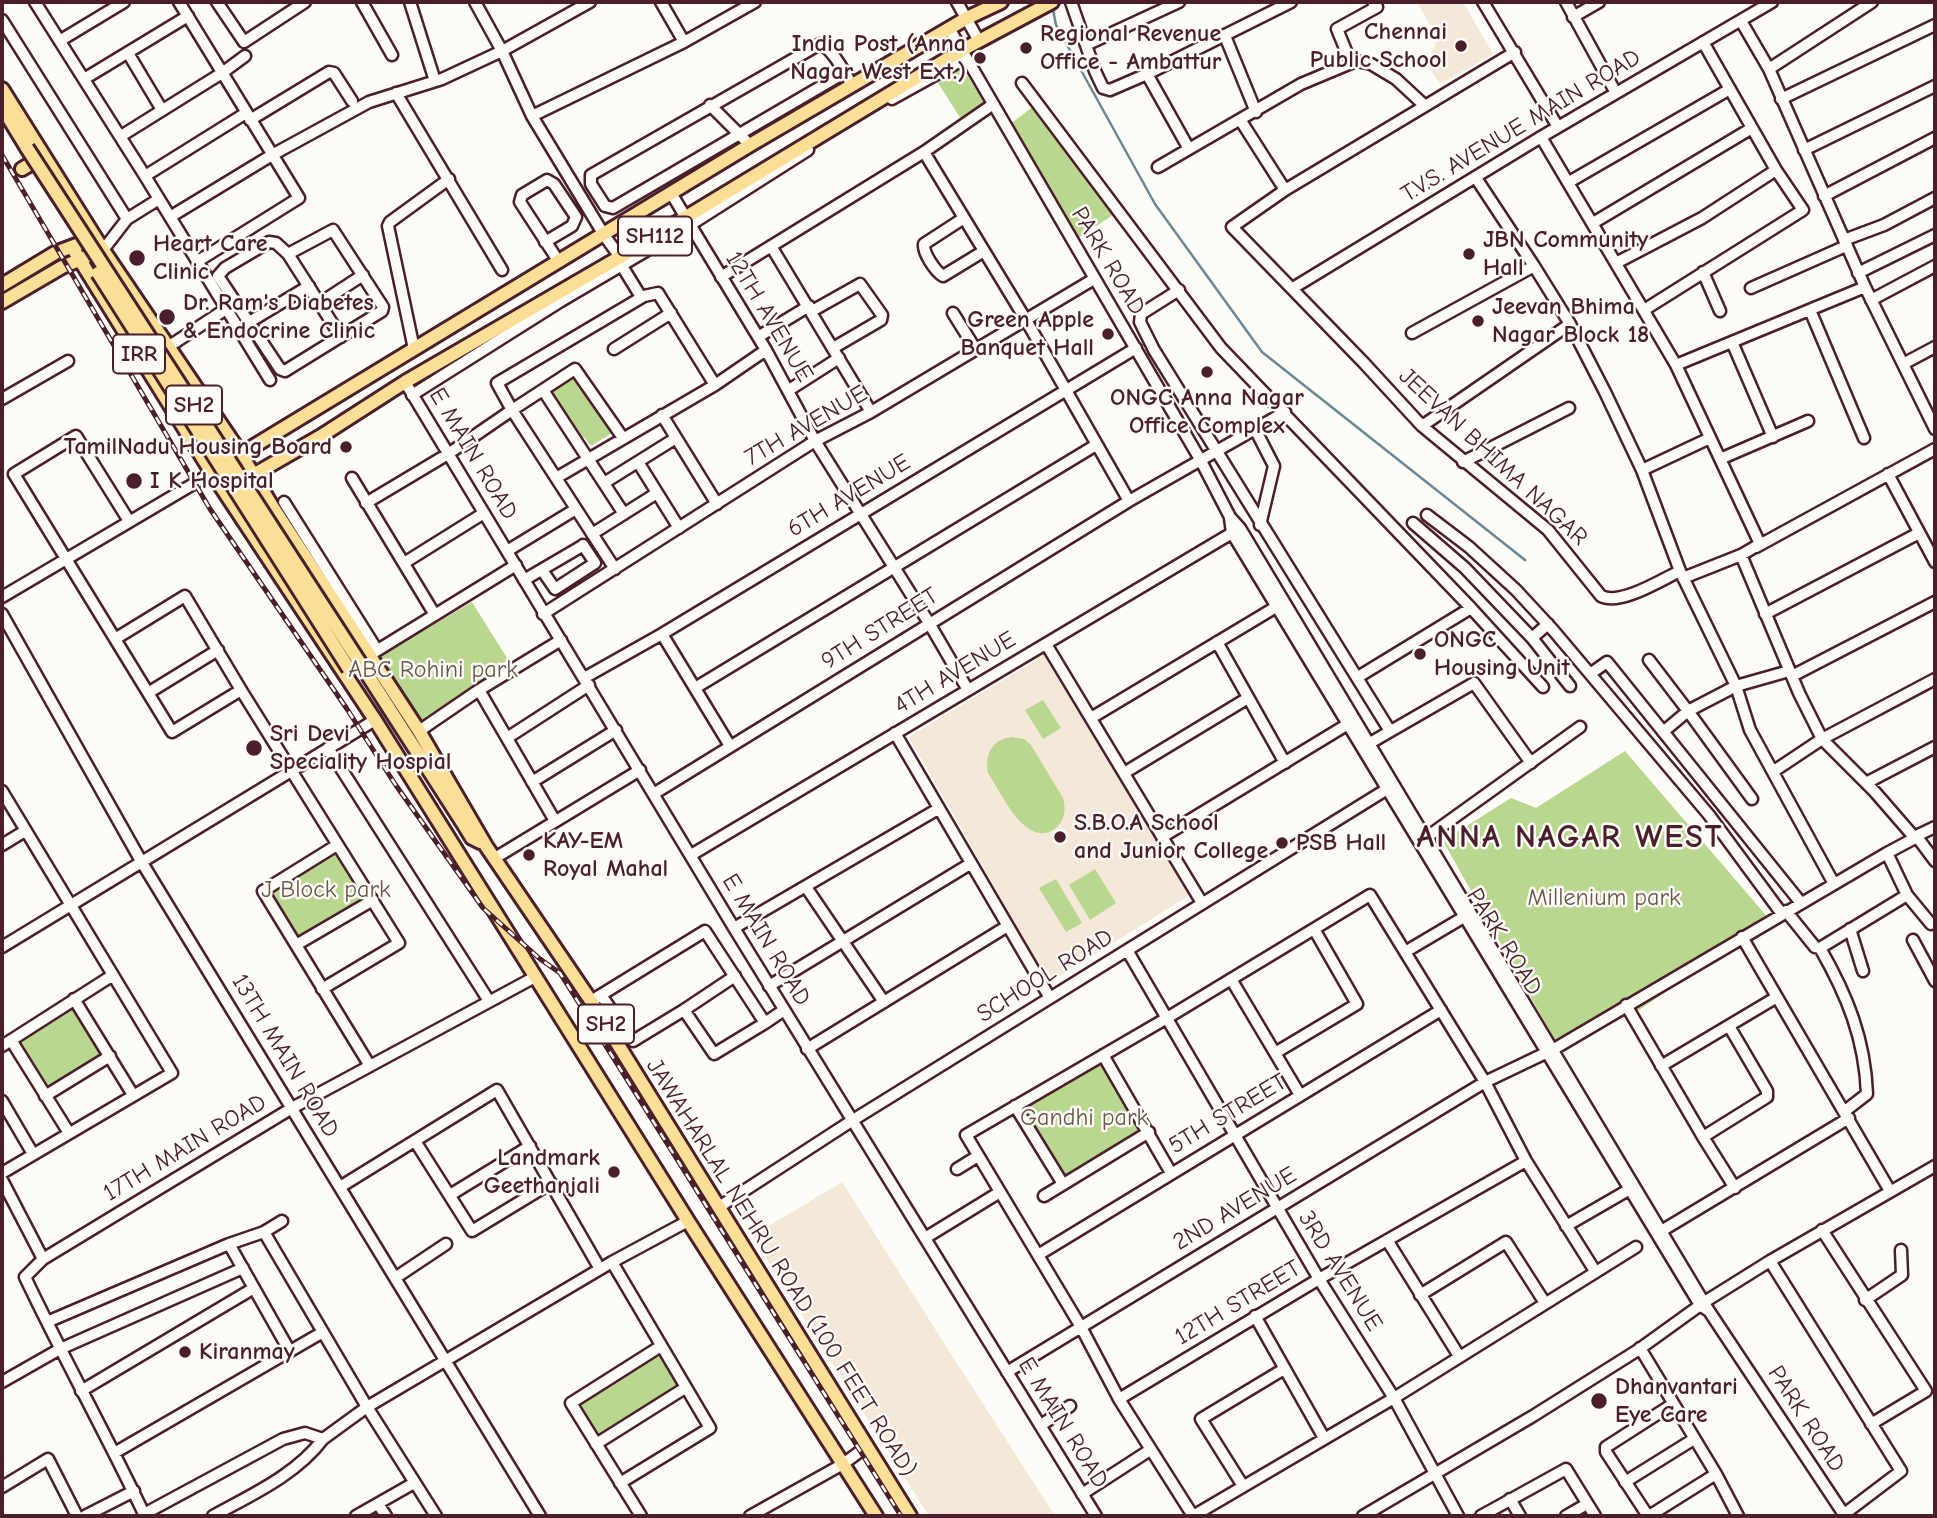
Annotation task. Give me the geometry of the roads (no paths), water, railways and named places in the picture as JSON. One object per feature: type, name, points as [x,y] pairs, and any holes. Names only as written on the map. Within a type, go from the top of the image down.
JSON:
[{"type":"main road","name":"SH112","points":[[212,473],[750,145],[848,79],[1001,2]]},
{"type":"main road","name":"SH112","points":[[225,492],[321,436],[405,382],[689,221],[964,54],[979,41],[1047,4]]},
{"type":"main road","name":"JAWAHARLAL NEHRU ROAD (100 FEET ROAD)","points":[[2,89],[103,250],[254,474],[364,659],[419,731],[486,845],[596,998],[719,1207],[910,1516]]},
{"type":"main road","name":"SH2","points":[[2,107],[24,149]]},
{"type":"main road","name":"SH2","points":[[2,122],[24,149],[364,659],[472,838],[486,845]]},
{"type":"main road","points":[[22,169],[44,156]]},
{"type":"main road","points":[[2,285],[55,253],[96,238]]},
{"type":"main road","name":"JAWAHARLAL NEHRU ROAD (100 FEET ROAD)","points":[[72,247],[212,473],[375,720],[876,1516]]},
{"type":"main road","points":[[2,302],[62,267],[103,250]]},
{"type":"main road","points":[[264,551],[291,534]]},
{"type":"main road","name":"SH2","points":[[364,659],[459,841],[464,863]]},
{"type":"street","points":[[37,2],[270,380]]},
{"type":"street","points":[[61,40],[124,2]]},
{"type":"street","points":[[179,2],[299,198],[198,261]]},
{"type":"street","points":[[217,2],[244,42],[304,2]]},
{"type":"street","points":[[410,2],[435,82]]},
{"type":"street","points":[[475,2],[502,51],[532,116],[641,297]]},
{"type":"street","points":[[170,216],[272,155],[369,102],[435,82],[502,51],[590,2]]},
{"type":"street","points":[[661,2],[684,42]]},
{"type":"street","points":[[532,116],[684,42],[755,2]]},
{"type":"street","points":[[957,2],[979,41]]},
{"type":"street","points":[[1071,2],[1103,88],[1110,90],[1291,2]]},
{"type":"street","points":[[1086,45],[1179,2]]},
{"type":"street","points":[[1351,63],[1337,29],[1377,7],[1373,2]]},
{"type":"street","points":[[1483,2],[1558,127]]},
{"type":"street","points":[[1566,2],[1616,93]]},
{"type":"street","points":[[1573,17],[1599,2]]},
{"type":"street","name":"T.V.S. AVENUE MAIN ROAD","points":[[1293,289],[1541,137],[1772,2]]},
{"type":"street","points":[[1769,69],[1872,2]]},
{"type":"street","points":[[364,3],[392,55]]},
{"type":"street","points":[[84,79],[188,16]]},
{"type":"street","points":[[2,20],[127,219]]},
{"type":"street","points":[[1741,21],[1769,69],[1864,288],[1935,429]]},
{"type":"street","points":[[1782,99],[1935,25]]},
{"type":"street","name":"PARK ROAD","points":[[949,28],[1201,461],[1236,531],[1391,787],[1464,917],[1551,1051],[1705,1306],[1844,1515]]},
{"type":"street","points":[[1225,36],[1256,112]]},
{"type":"street","points":[[1644,310],[1803,210],[1776,170],[1703,42]]},
{"type":"street","points":[[820,44],[825,46],[848,79],[739,134],[613,208],[605,206],[591,184],[591,175],[820,44]]},
{"type":"street","points":[[1241,121],[1285,190],[1515,52]]},
{"type":"street","points":[[128,53],[162,110]]},
{"type":"street","points":[[121,136],[222,73],[245,55]]},
{"type":"street","points":[[1158,167],[1301,85],[1356,61],[1371,64],[1396,79],[1424,105]]},
{"type":"street","points":[[145,176],[329,72],[334,73],[352,101]]},
{"type":"street","points":[[1147,74],[1189,149]]},
{"type":"street","points":[[1022,83],[1222,348],[1543,687]]},
{"type":"street","points":[[1804,150],[1935,86]]},
{"type":"street","points":[[1569,182],[1730,89]]},
{"type":"street","points":[[396,93],[502,270]]},
{"type":"street","points":[[710,105],[750,145]]},
{"type":"street","points":[[721,277],[924,152],[992,105]]},
{"type":"street","points":[[1593,223],[1752,128]]},
{"type":"street","points":[[1541,137],[1676,365],[1760,544],[1741,555]]},
{"type":"street","points":[[1824,196],[1935,138]]},
{"type":"street","points":[[924,152],[1026,320],[1129,501]]},
{"type":"street","points":[[1616,263],[1702,218],[1776,170]]},
{"type":"street","points":[[1476,178],[1570,324],[1643,470],[1681,574],[1736,686],[1750,730],[1834,884]]},
{"type":"street","points":[[414,349],[388,226],[449,179]]},
{"type":"street","points":[[545,242],[575,222],[575,212],[554,184],[547,180],[522,195],[520,202],[545,242],[559,262]]},
{"type":"street","points":[[559,191],[572,184]]},
{"type":"street","name":"JEEVAN BHIMA NAGAR","points":[[1285,190],[1232,227],[1422,426],[1548,530],[1601,596],[1608,600],[1620,598],[1681,574]]},
{"type":"street","name":"12TH AVENUE","points":[[671,193],[766,350],[815,441],[929,622],[968,690]]},
{"type":"street","points":[[1751,288],[1935,198]]},
{"type":"street","points":[[103,250],[127,219],[159,199]]},
{"type":"street","points":[[591,214],[605,206]]},
{"type":"street","points":[[964,218],[924,244],[923,249],[943,276],[984,251]]},
{"type":"street","points":[[288,254],[333,230],[383,307],[382,311],[341,337],[285,371],[280,369],[218,276],[269,242],[276,243],[288,254],[341,337]]},
{"type":"street","points":[[96,238],[115,232]]},
{"type":"street","points":[[1858,273],[1935,235]]},
{"type":"street","points":[[771,246],[871,412]]},
{"type":"street","points":[[412,395],[621,261]]},
{"type":"street","points":[[1412,333],[1534,266]]},
{"type":"street","points":[[1871,300],[1935,266]]},
{"type":"street","points":[[1703,272],[1720,311]]},
{"type":"street","points":[[320,303],[363,275]]},
{"type":"street","name":"7TH AVENUE","points":[[543,614],[815,441],[871,412],[1094,279]]},
{"type":"street","points":[[758,337],[860,284],[882,314],[881,320],[789,390]]},
{"type":"street","points":[[239,328],[309,286]]},
{"type":"street","points":[[1676,365],[1864,288]]},
{"type":"street","points":[[1179,290],[1141,314],[1140,321],[1154,351],[1390,731]]},
{"type":"street","points":[[615,569],[497,383],[641,297],[654,292],[658,293],[715,384]]},
{"type":"street","points":[[168,347],[226,309]]},
{"type":"street","points":[[1811,310],[1864,438]]},
{"type":"street","points":[[614,349],[671,313]]},
{"type":"street","points":[[953,313],[976,350]]},
{"type":"street","points":[[1422,426],[1570,324]]},
{"type":"street","points":[[1732,342],[1773,436]]},
{"type":"street","points":[[1903,364],[1935,346]]},
{"type":"street","name":"6TH AVENUE","points":[[507,738],[586,682],[662,634],[1136,348]]},
{"type":"street","points":[[556,478],[715,384],[766,350]]},
{"type":"street","points":[[2,399],[68,361]]},
{"type":"street","points":[[366,503],[449,454],[575,369],[623,438]]},
{"type":"street","name":"E MAIN ROAD","points":[[405,382],[807,1049],[1096,1516]]},
{"type":"street","points":[[542,390],[624,514]]},
{"type":"street","points":[[1463,462],[1569,408]]},
{"type":"street","name":"9TH STREET","points":[[654,793],[1129,501],[1284,412]]},
{"type":"street","points":[[662,415],[717,504]]},
{"type":"street","points":[[1720,459],[1808,421]]},
{"type":"street","points":[[1255,429],[1274,466],[1260,525]]},
{"type":"street","points":[[129,521],[76,436],[14,474],[172,732],[241,690]]},
{"type":"street","points":[[604,483],[676,438]]},
{"type":"street","points":[[1643,470],[1710,438]]},
{"type":"street","points":[[695,688],[1096,444]]},
{"type":"street","points":[[1681,574],[1741,555],[1935,449]]},
{"type":"street","points":[[638,462],[679,528]]},
{"type":"street","points":[[2,597],[212,473]]},
{"type":"street","points":[[1888,474],[1935,562]]},
{"type":"street","points":[[352,478],[435,615]]},
{"type":"street","points":[[592,534],[657,493]]},
{"type":"street","points":[[284,502],[364,659],[516,565]]},
{"type":"street","points":[[507,551],[576,509]]},
{"type":"street","points":[[404,563],[484,513]]},
{"type":"street","points":[[1427,515],[1469,547],[1548,624],[1709,815],[1784,912],[1815,947],[1821,948],[1907,895]]},
{"type":"street","points":[[1413,523],[1465,568],[1532,638],[1570,686]]},
{"type":"street","name":"4TH AVENUE","points":[[691,855],[1236,531]]},
{"type":"street","points":[[1765,614],[1919,533]]},
{"type":"street","points":[[524,580],[583,545],[595,563],[555,589],[541,570]]},
{"type":"street","points":[[1741,555],[1822,739],[1867,783],[1935,861]]},
{"type":"street","points":[[587,570],[595,582]]},
{"type":"street","points":[[115,639],[185,596],[399,943],[322,989]]},
{"type":"street","points":[[1663,732],[1688,711],[1736,686],[1791,673],[1935,602]]},
{"type":"street","points":[[1091,718],[1281,604]]},
{"type":"street","points":[[1357,677],[1471,608]]},
{"type":"street","name":"13TH MAIN ROAD","points":[[2,614],[141,861],[540,1516]]},
{"type":"street","points":[[1532,638],[1548,624]]},
{"type":"street","points":[[662,634],[730,746]]},
{"type":"street","points":[[419,731],[479,690],[561,640]]},
{"type":"street","points":[[1217,642],[1284,763]]},
{"type":"street","points":[[1046,643],[1202,904]]},
{"type":"street","points":[[148,693],[218,650]]},
{"type":"street","points":[[1649,660],[1752,799]]},
{"type":"street","points":[[1591,674],[1607,662],[1801,903]]},
{"type":"street","points":[[1774,771],[1822,739],[1935,679]]},
{"type":"street","points":[[1370,743],[1474,682],[1531,763]]},
{"type":"street","points":[[479,690],[555,821]]},
{"type":"street","points":[[1124,773],[1248,698]]},
{"type":"street","points":[[2,947],[375,720]]},
{"type":"street","points":[[1162,837],[1352,722]]},
{"type":"street","name":"PARK ROAD","points":[[1352,722],[1370,743],[1391,787],[1427,837],[1630,1189],[1660,1232]]},
{"type":"street","points":[[1427,837],[1580,727]]},
{"type":"street","points":[[532,782],[616,730]]},
{"type":"street","points":[[895,733],[1006,927],[1050,998]]},
{"type":"street","points":[[1867,783],[1935,747]]},
{"type":"street","points":[[328,748],[489,1001]]},
{"type":"street","points":[[495,858],[640,770]]},
{"type":"street","name":"SCHOOL ROAD","points":[[719,1207],[853,1120],[1391,787]]},
{"type":"street","points":[[2,791],[172,1073],[2,1173]]},
{"type":"street","points":[[734,928],[938,809]]},
{"type":"street","name":"2ND AVENUE","points":[[1007,1372],[1485,1082],[1551,1051],[1784,912],[1935,827]]},
{"type":"street","points":[[2,845],[25,831]]},
{"type":"street","points":[[337,845],[263,891],[370,1066]]},
{"type":"street","points":[[1887,853],[1907,895],[1931,924]]},
{"type":"street","points":[[769,986],[970,864]]},
{"type":"street","points":[[806,887],[884,1002]]},
{"type":"street","points":[[1595,1271],[1526,1161],[1485,1082],[1370,895],[966,1135],[1081,1327],[1119,1399],[1193,1516],[1394,1398],[1636,1247]]},
{"type":"street","points":[[296,945],[373,900]]},
{"type":"street","points":[[1405,952],[1464,917]]},
{"type":"street","points":[[807,1049],[1006,927]]},
{"type":"street","points":[[1275,1054],[1357,1004],[1314,929]]},
{"type":"street","points":[[1850,929],[1863,971]]},
{"type":"street","points":[[735,976],[633,1041],[596,998],[705,931],[735,976],[765,1023]]},
{"type":"street","points":[[1742,937],[1890,1191]]},
{"type":"street","points":[[1913,940],[1931,962],[1935,981]]},
{"type":"street","points":[[1660,1232],[1735,1188],[1847,1114],[1867,1094],[1864,1065],[1847,998],[1821,948]]},
{"type":"street","name":"3RD AVENUE","points":[[1127,950],[1319,1279],[1394,1398],[1458,1516]]},
{"type":"street","points":[[69,1133],[6,1043],[113,975]]},
{"type":"street","name":"17TH MAIN ROAD","points":[[43,1259],[292,1108],[535,977]]},
{"type":"street","points":[[1231,979],[1300,1095]]},
{"type":"street","points":[[1661,1066],[1777,997]]},
{"type":"street","points":[[74,999],[133,1095]]},
{"type":"street","points":[[1626,1005],[1735,1188]]},
{"type":"street","points":[[684,1010],[714,1054],[784,1010]]},
{"type":"street","name":"5TH STREET","points":[[1038,1255],[1441,1010]]},
{"type":"street","points":[[1703,1137],[1767,1097],[1767,1091],[1729,1026]]},
{"type":"street","points":[[1103,1055],[1171,1173]]},
{"type":"street","points":[[45,1096],[110,1056]]},
{"type":"street","points":[[340,1187],[497,1090],[600,1269]]},
{"type":"street","points":[[2,1101],[33,1154]]},
{"type":"street","points":[[1015,1106],[1063,1184]]},
{"type":"street","points":[[1044,1196],[1149,1132]]},
{"type":"street","points":[[415,1141],[472,1231],[551,1183]]},
{"type":"street","points":[[450,1195],[530,1146]]},
{"type":"street","points":[[957,1169],[978,1156]]},
{"type":"street","name":"12TH STREET","points":[[1119,1399],[1255,1316],[1526,1161]]},
{"type":"street","points":[[1363,1516],[1640,1348],[1770,1261],[1935,1166]]},
{"type":"street","points":[[2,1180],[43,1259],[25,1277],[81,1391],[116,1452],[145,1515],[283,1439],[305,1433],[323,1439]]},
{"type":"street","points":[[1566,1226],[1630,1189]]},
{"type":"street","points":[[925,1238],[1000,1192]]},
{"type":"street","points":[[47,1322],[229,1244],[264,1232],[282,1221]]},
{"type":"street","points":[[212,1516],[298,1466],[323,1439],[368,1408],[600,1269],[688,1221]]},
{"type":"street","points":[[1822,1230],[1926,1391],[1871,1424]]},
{"type":"street","points":[[264,1232],[368,1408],[436,1516]]},
{"type":"street","points":[[1387,1240],[1459,1356]]},
{"type":"street","points":[[1420,1295],[1506,1242],[1545,1303]]},
{"type":"street","points":[[229,1244],[289,1350]]},
{"type":"street","points":[[395,1278],[446,1244]]},
{"type":"street","points":[[1865,1300],[1902,1275],[1902,1250]]},
{"type":"street","points":[[1770,1261],[1901,1471],[1844,1515]]},
{"type":"street","points":[[612,1262],[710,1428],[620,1483]]},
{"type":"street","points":[[2,1382],[60,1349],[243,1268]]},
{"type":"street","points":[[81,1391],[254,1288]]},
{"type":"street","points":[[1255,1316],[1324,1438]]},
{"type":"street","points":[[116,1452],[323,1332]]},
{"type":"street","points":[[641,1516],[571,1403],[661,1346]]},
{"type":"street","points":[[1640,1348],[1716,1474],[1738,1516]]},
{"type":"street","points":[[1242,1486],[1202,1419],[1284,1369]]},
{"type":"street","points":[[596,1444],[685,1388]]},
{"type":"street","points":[[1673,1405],[1605,1447],[1606,1452],[1648,1516],[1716,1474]]},
{"type":"street","points":[[1041,1425],[1070,1406]]},
{"type":"street","points":[[1625,1482],[1694,1439]]},
{"type":"street","points":[[750,1516],[843,1464],[866,1447]]},
{"type":"street","points":[[1082,1494],[1150,1450]]},
{"type":"street","points":[[2,1487],[48,1459],[77,1516]]},
{"type":"street","points":[[1481,1516],[1566,1469],[1595,1516]]},
{"type":"street","points":[[356,1516],[414,1483]]},
{"type":"street","points":[[85,1516],[134,1492]]},
{"type":"street","points":[[1510,1499],[1520,1516]]},
{"type":"street","points":[[378,1504],[386,1516]]},
{"type":"street","points":[[1566,1516],[1587,1504]]},
{"type":"street","points":[[770,1505],[777,1516]]},
{"type":"waterway","points":[[1052,5],[1056,25],[1155,204],[1262,352],[1525,560]]},
{"type":"railway","points":[[2,155],[210,509],[395,784],[483,908],[540,959],[560,973],[901,1516]]},
{"type":"place","name":"Chennai Public School","points":[[1461,46]]},
{"type":"place","name":"Regional Revenue Office - Ambattur","points":[[1026,48]]},
{"type":"place","name":"India Post (Anna Nagar West Ext.)","points":[[980,58]]},
{"type":"place","name":"JBN Community Hall","points":[[1469,254]]},
{"type":"place","name":"Heart Care Clinic","points":[[137,258]]},
{"type":"place","name":"Dr. Ram's Diabetes & Endocrine Clinic","points":[[167,317]]},
{"type":"place","name":"Jeevan Bhima Nagar Block 18","points":[[1478,321]]},
{"type":"place","name":"Green Apple Banquet Hall","points":[[1108,334]]},
{"type":"place","name":"ONGC Anna Nagar Office Complex","points":[[1207,372]]},
{"type":"place","name":"TamilNadu Housing Board","points":[[346,447]]},
{"type":"place","name":"I K Hospital","points":[[134,481]]},
{"type":"place","name":"ONGC Housing Unit","points":[[1420,654]]},
{"type":"place","name":"Sri Devi Speciality Hospial","points":[[254,748]]},
{"type":"place","name":"S.B.O.A School and Junior College","points":[[1060,837]]},
{"type":"place","name":"PSB Hall","points":[[1282,843]]},
{"type":"place","name":"KAY-EM Royal Mahal","points":[[529,855]]},
{"type":"place","name":"Landmark Geethanjali","points":[[614,1172]]},
{"type":"place","name":"Kiranmay","points":[[185,1352]]},
{"type":"place","name":"Dhanvantari Eye Care","points":[[1599,1401]]},
{"type":"district","name":"ANNA NAGAR WEST","points":[[1570,838]]},
{"type":"park label","name":"ABC Rohini park","points":[[433,670]]},
{"type":"park label","name":"J Block park","points":[[326,890]]},
{"type":"park label","name":"Millenium park","points":[[1604,898]]},
{"type":"park label","name":"Gandhi park","points":[[1084,1118]]}]
